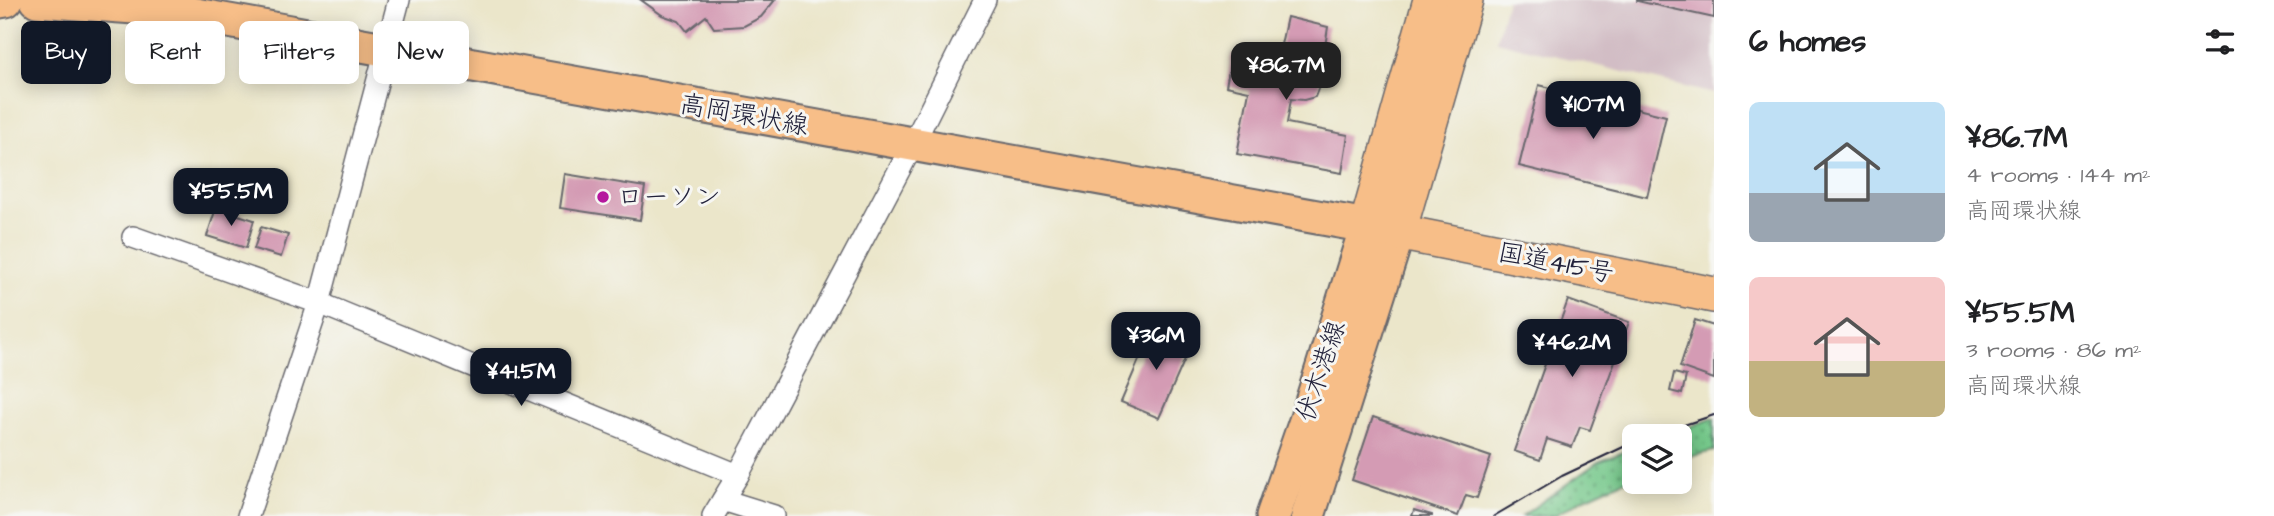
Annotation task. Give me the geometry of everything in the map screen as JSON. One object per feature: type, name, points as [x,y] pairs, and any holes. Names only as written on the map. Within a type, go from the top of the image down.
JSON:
[{"type":"highway","points":[[1382,229],[1431,0]]},
{"type":"highway","points":[[1382,229],[1465,0]]},
{"type":"highway","name":"国道415号","points":[[1382,229],[1714,295]]},
{"type":"main road","points":[[0,1],[6,0]]},
{"type":"main road","name":"高岡環状線","points":[[37,0],[162,9],[373,48]]},
{"type":"main road","name":"高岡環状線","points":[[469,65],[1382,229]]},
{"type":"main road","name":"伏木港線","points":[[1273,516],[1307,418],[1382,229]]},
{"type":"main road","name":"伏木港線","points":[[1308,516],[1382,229]]},
{"type":"street","points":[[393,21],[399,0]]},
{"type":"street","points":[[774,516],[718,508],[912,146],[985,0]]},
{"type":"street","points":[[248,516],[319,303],[376,84]]},
{"type":"street","points":[[133,237],[319,303],[738,475]]},
{"type":"shaded area","points":[[1507,0],[1714,0],[1714,94],[1496,41]]},
{"type":"green space","points":[[1714,418],[1714,451],[1692,456],[1692,426]]},
{"type":"green space","points":[[1622,453],[1622,481],[1553,516],[1522,516],[1598,462]]},
{"type":"building","points":[[641,0],[775,0],[761,17],[744,26],[714,28],[706,16],[687,31],[679,21],[662,15]]},
{"type":"building","points":[[1714,0],[1714,18],[1637,1]]},
{"type":"building","points":[[1287,17],[1328,27],[1315,97],[1291,99],[1287,123],[1348,135],[1342,173],[1237,154],[1249,91],[1226,86],[1232,54],[1277,63]]},
{"type":"building","points":[[1539,85],[1666,116],[1647,197],[1519,166]]},
{"type":"building","name":"ローソン","points":[[565,174],[645,187],[640,220],[560,208]]},
{"type":"building","points":[[216,208],[254,220],[246,248],[207,236]]},
{"type":"building","points":[[261,227],[288,235],[281,257],[254,249]]},
{"type":"building","points":[[1568,300],[1629,322],[1590,430],[1580,427],[1572,447],[1547,439],[1540,460],[1514,451]]},
{"type":"building","points":[[1695,320],[1714,326],[1714,379],[1680,367]]},
{"type":"building","points":[[1153,327],[1192,343],[1159,418],[1121,402]]},
{"type":"building","points":[[1674,373],[1686,376],[1682,394],[1670,391]]},
{"type":"building","points":[[1373,417],[1491,457],[1477,498],[1466,495],[1458,516],[1352,480]]},
{"type":"building","points":[[1414,510],[1432,515],[1432,516],[1412,516]]},
{"type":"tram line","points":[[1687,424],[1714,415]]},
{"type":"tram line","points":[[1494,516],[1562,476],[1622,448]]},
{"type":"place","name":"ローソン","points":[[603,197]]}]
